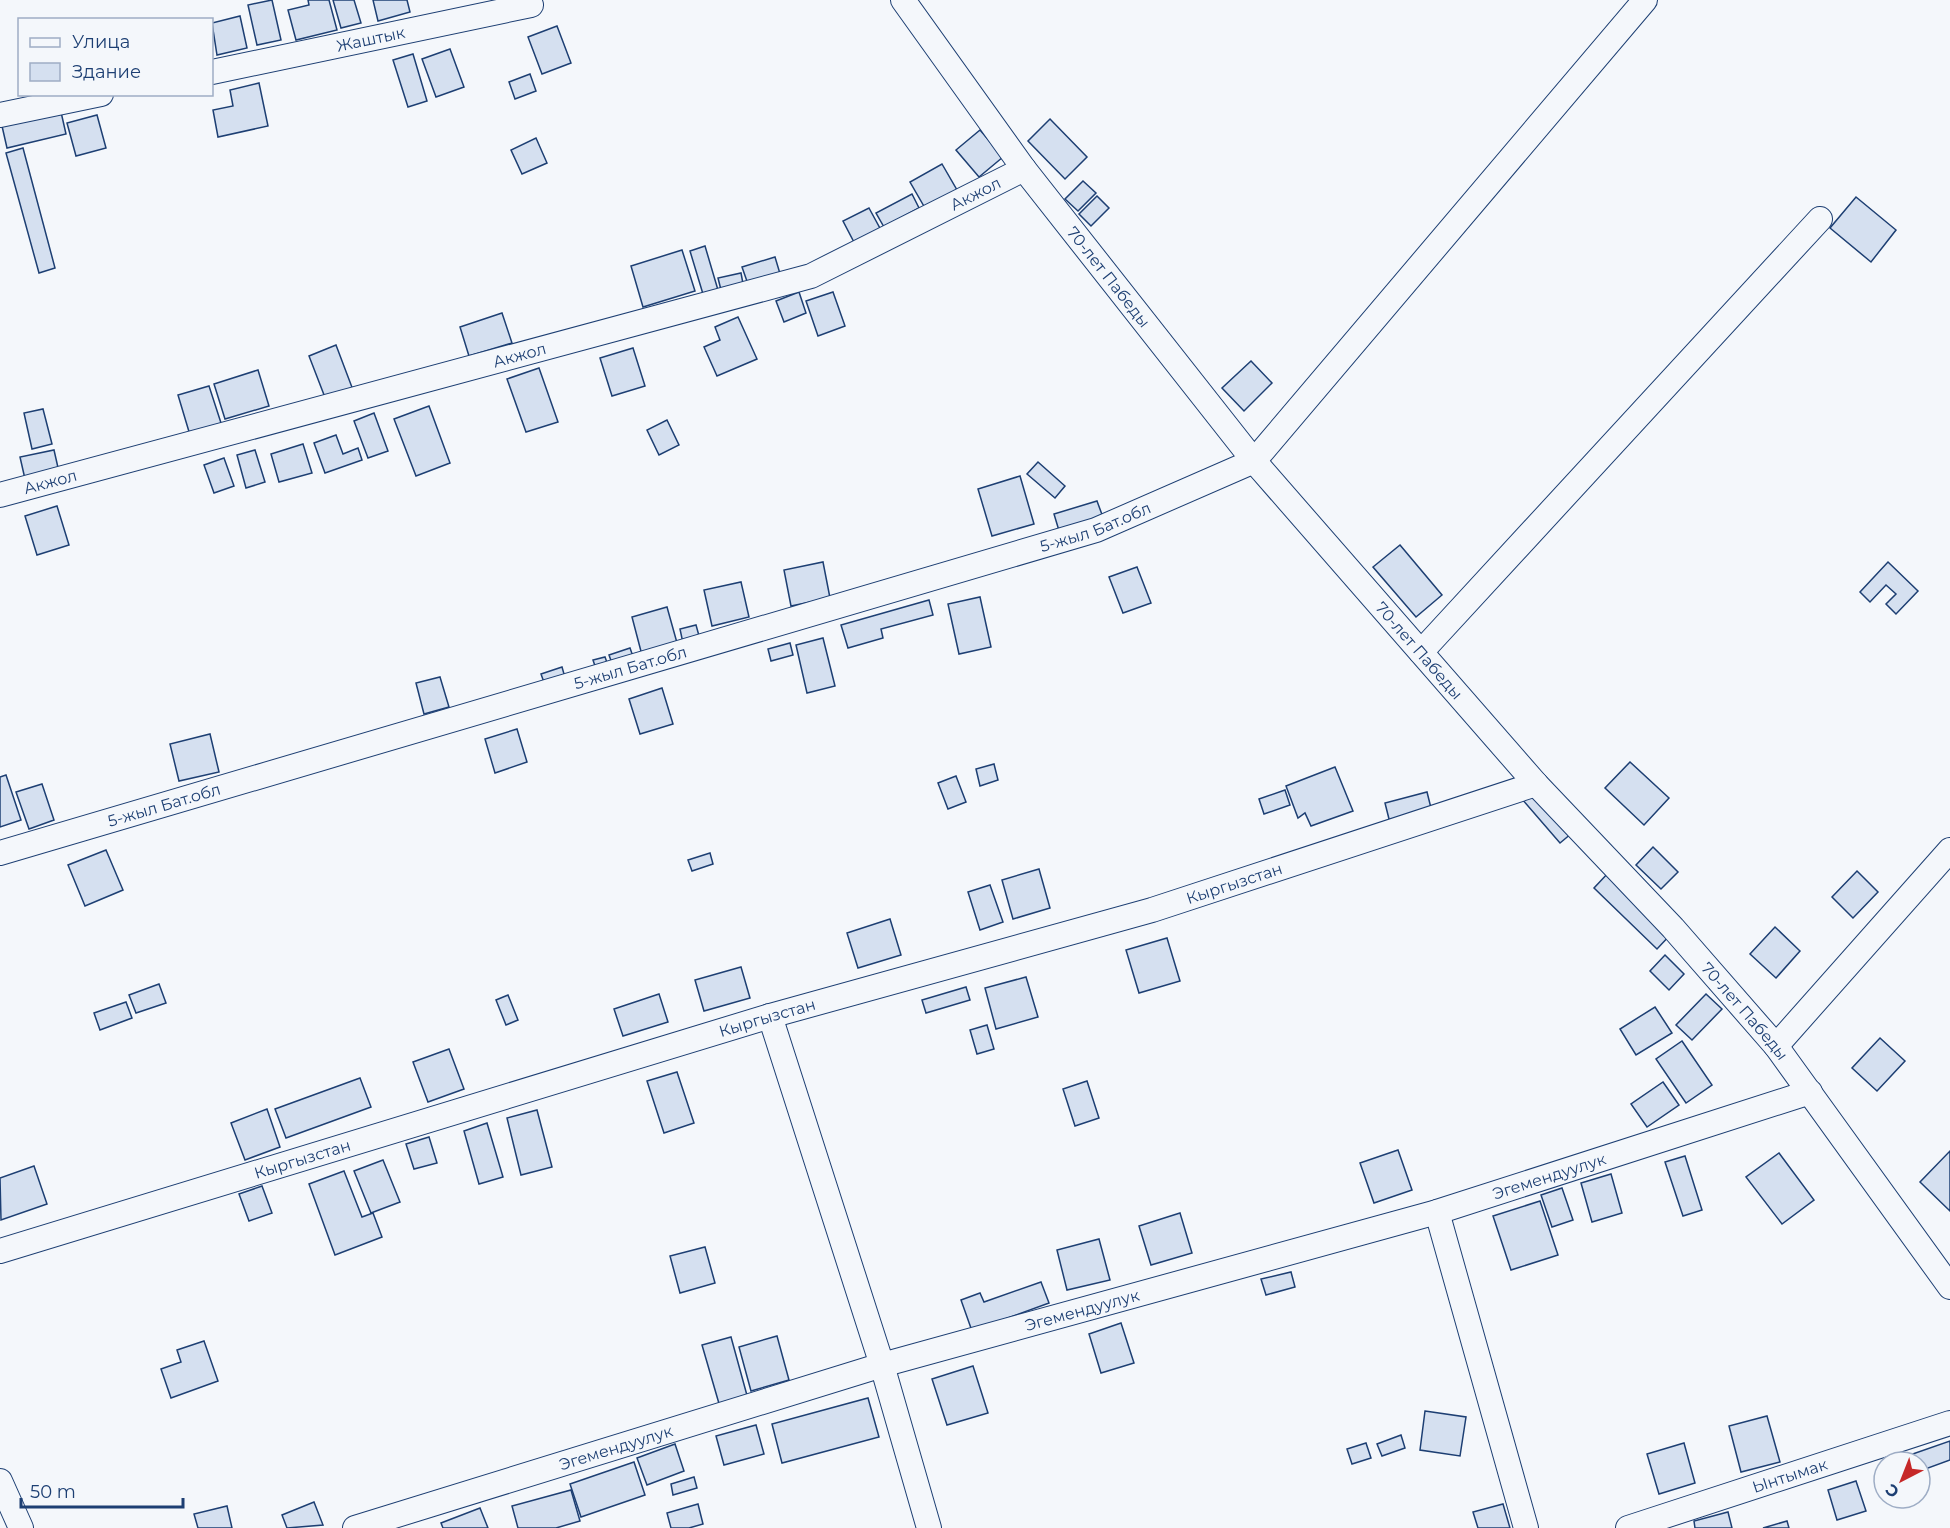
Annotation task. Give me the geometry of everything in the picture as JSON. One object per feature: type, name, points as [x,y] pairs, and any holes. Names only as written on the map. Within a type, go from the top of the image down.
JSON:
[{"type":"street","name":"70-лет Пабеды","points":[[903,0],[1024,169],[1254,461],[1536,784],[1673,928],[1776,1046],[1950,1287]]},
{"type":"street","points":[[1254,461],[1645,0]]},
{"type":"street","name":"Жаштык","points":[[213,72],[531,5]]},
{"type":"street","points":[[0,116],[92,96]]},
{"type":"street","name":"Акжол","points":[[0,495],[811,276],[1024,169]]},
{"type":"street","points":[[1421,652],[1820,219]]},
{"type":"street","name":"5-жыл Бат.обл","points":[[0,853],[1096,530],[1254,461]]},
{"type":"street","name":"Кыргызстан","points":[[0,1251],[770,1016],[1152,910],[1536,784]]},
{"type":"street","points":[[1776,1046],[1950,850]]},
{"type":"street","points":[[770,1016],[882,1365],[929,1528]]},
{"type":"street","name":"Эгемендуулук","points":[[355,1528],[882,1365],[1437,1212],[1810,1092]]},
{"type":"street","points":[[1437,1212],[1526,1528]]},
{"type":"street","name":"Ынтымак","points":[[1628,1528],[1950,1423]]},
{"type":"street","points":[[0,1481],[21,1528]]},
{"type":"building","points":[[272,0],[281,40],[257,45],[248,5]]},
{"type":"building","points":[[308,0],[329,0],[337,30],[296,40],[288,10],[309,5]]},
{"type":"building","points":[[333,0],[354,0],[361,23],[341,28]]},
{"type":"building","points":[[373,0],[407,0],[410,12],[378,21]]},
{"type":"building","points":[[240,16],[247,48],[217,55],[213,23]]},
{"type":"building","points":[[557,26],[571,63],[542,74],[528,37]]},
{"type":"building","points":[[450,49],[464,87],[436,97],[422,59]]},
{"type":"building","points":[[413,54],[427,101],[408,107],[393,60]]},
{"type":"building","points":[[530,74],[536,91],[515,99],[509,82]]},
{"type":"building","points":[[259,83],[268,126],[218,137],[213,110],[233,106],[230,90]]},
{"type":"building","points":[[61,112],[66,134],[7,148],[2,126]]},
{"type":"building","points":[[97,115],[106,148],[76,156],[67,123]]},
{"type":"building","points":[[1050,119],[1087,157],[1065,179],[1028,141]]},
{"type":"building","points":[[980,130],[1003,157],[979,177],[956,150]]},
{"type":"building","points":[[536,138],[547,163],[522,174],[511,150]]},
{"type":"building","points":[[23,148],[55,268],[39,273],[6,153]]},
{"type":"building","points":[[942,164],[957,190],[925,208],[910,182]]},
{"type":"building","points":[[1083,181],[1096,193],[1078,211],[1065,199]]},
{"type":"building","points":[[912,194],[919,208],[884,227],[876,213]]},
{"type":"building","points":[[1097,196],[1109,208],[1091,226],[1079,214]]},
{"type":"building","points":[[1856,197],[1896,230],[1871,262],[1830,228]]},
{"type":"building","points":[[869,208],[882,232],[856,246],[843,221]]},
{"type":"building","points":[[705,246],[718,290],[703,294],[690,251]]},
{"type":"building","points":[[682,250],[695,291],[643,307],[631,266]]},
{"type":"building","points":[[775,257],[781,277],[749,287],[742,267]]},
{"type":"building","points":[[741,273],[744,289],[722,294],[718,278]]},
{"type":"building","points":[[799,292],[806,313],[784,322],[776,301]]},
{"type":"building","points":[[833,292],[845,326],[818,336],[806,301]]},
{"type":"building","points":[[502,313],[512,343],[469,356],[460,327]]},
{"type":"building","points":[[738,317],[757,359],[717,376],[704,347],[720,340],[715,327]]},
{"type":"building","points":[[336,345],[353,390],[326,400],[309,356]]},
{"type":"building","points":[[633,348],[645,386],[612,396],[600,358]]},
{"type":"building","points":[[1251,361],[1272,383],[1244,411],[1222,388]]},
{"type":"building","points":[[539,368],[558,422],[526,432],[507,379]]},
{"type":"building","points":[[258,370],[269,406],[225,419],[214,384]]},
{"type":"building","points":[[209,386],[222,426],[190,435],[178,395]]},
{"type":"building","points":[[429,406],[450,463],[416,476],[394,419]]},
{"type":"building","points":[[43,409],[52,444],[32,449],[24,413]]},
{"type":"building","points":[[374,413],[388,451],[368,458],[354,421]]},
{"type":"building","points":[[667,420],[679,445],[659,455],[647,430]]},
{"type":"building","points":[[336,435],[343,454],[358,448],[362,460],[325,473],[314,443]]},
{"type":"building","points":[[303,444],[312,473],[279,482],[271,454]]},
{"type":"building","points":[[54,450],[59,472],[25,479],[20,457]]},
{"type":"building","points":[[255,450],[265,482],[246,488],[237,455]]},
{"type":"building","points":[[224,458],[234,486],[214,493],[204,465]]},
{"type":"building","points":[[1038,462],[1065,486],[1055,498],[1027,474]]},
{"type":"building","points":[[1020,476],[1034,524],[992,536],[978,489]]},
{"type":"building","points":[[1097,501],[1104,520],[1060,534],[1054,514]]},
{"type":"building","points":[[57,506],[69,545],[37,555],[25,516]]},
{"type":"building","points":[[1400,545],[1442,595],[1416,617],[1373,567]]},
{"type":"building","points":[[823,562],[830,598],[791,606],[784,570]]},
{"type":"building","points":[[1888,562],[1918,591],[1896,614],[1886,604],[1896,594],[1886,585],[1870,602],[1860,592]]},
{"type":"building","points":[[1137,567],[1151,603],[1123,613],[1109,577]]},
{"type":"building","points":[[741,582],[749,617],[712,626],[704,590]]},
{"type":"building","points":[[980,597],[991,647],[959,654],[948,604]]},
{"type":"building","points":[[929,600],[933,615],[881,629],[883,638],[848,648],[841,625]]},
{"type":"building","points":[[667,607],[679,650],[643,659],[632,617]]},
{"type":"building","points":[[696,625],[701,643],[684,648],[680,629]]},
{"type":"building","points":[[823,638],[835,686],[807,693],[796,645]]},
{"type":"building","points":[[790,643],[793,655],[771,661],[768,649]]},
{"type":"building","points":[[630,648],[635,662],[614,669],[609,655]]},
{"type":"building","points":[[605,657],[609,668],[597,672],[593,660]]},
{"type":"building","points":[[562,667],[566,681],[546,688],[541,674]]},
{"type":"building","points":[[440,677],[449,707],[424,714],[416,683]]},
{"type":"building","points":[[662,688],[673,724],[640,734],[629,699]]},
{"type":"building","points":[[517,729],[527,762],[495,773],[485,739]]},
{"type":"building","points":[[210,734],[219,772],[179,781],[170,744]]},
{"type":"building","points":[[1630,762],[1669,798],[1644,825],[1605,788]]},
{"type":"building","points":[[994,764],[998,780],[980,786],[976,769]]},
{"type":"building","points":[[1335,767],[1353,811],[1311,826],[1305,813],[1298,818],[1286,786]]},
{"type":"building","points":[[6,775],[21,820],[0,827],[0,777]]},
{"type":"building","points":[[956,776],[966,802],[948,809],[938,783]]},
{"type":"building","points":[[42,784],[54,820],[29,829],[16,792]]},
{"type":"building","points":[[1533,789],[1572,833],[1560,843],[1522,799]]},
{"type":"building","points":[[1285,790],[1290,805],[1264,814],[1259,799]]},
{"type":"building","points":[[1427,792],[1432,812],[1390,823],[1385,803]]},
{"type":"building","points":[[1653,847],[1678,872],[1661,889],[1636,865]]},
{"type":"building","points":[[106,850],[123,890],[85,906],[68,865]]},
{"type":"building","points":[[710,853],[713,864],[692,871],[688,860]]},
{"type":"building","points":[[1039,869],[1050,908],[1013,919],[1002,880]]},
{"type":"building","points":[[1857,871],[1878,892],[1853,918],[1832,897]]},
{"type":"building","points":[[1609,872],[1672,933],[1657,949],[1594,888]]},
{"type":"building","points":[[990,885],[1003,922],[980,930],[968,892]]},
{"type":"building","points":[[890,919],[901,955],[858,968],[847,933]]},
{"type":"building","points":[[1775,927],[1800,951],[1776,978],[1750,954]]},
{"type":"building","points":[[1167,938],[1180,981],[1139,993],[1126,950]]},
{"type":"building","points":[[1665,955],[1684,974],[1669,990],[1650,971]]},
{"type":"building","points":[[741,967],[750,998],[704,1011],[695,980]]},
{"type":"building","points":[[1026,977],[1038,1017],[996,1029],[985,988]]},
{"type":"building","points":[[159,984],[166,1003],[136,1013],[129,995]]},
{"type":"building","points":[[966,987],[970,1000],[926,1013],[922,1000]]},
{"type":"building","points":[[659,994],[668,1022],[623,1036],[614,1009]]},
{"type":"building","points":[[1706,994],[1722,1009],[1692,1040],[1676,1025]]},
{"type":"building","points":[[508,995],[518,1020],[506,1025],[496,1000]]},
{"type":"building","points":[[126,1002],[132,1018],[100,1030],[94,1013]]},
{"type":"building","points":[[1655,1007],[1672,1033],[1636,1055],[1620,1029]]},
{"type":"building","points":[[987,1025],[994,1049],[977,1054],[970,1030]]},
{"type":"building","points":[[1880,1038],[1905,1061],[1877,1091],[1852,1068]]},
{"type":"building","points":[[1682,1041],[1712,1085],[1686,1103],[1656,1059]]},
{"type":"building","points":[[449,1049],[464,1089],[428,1102],[413,1062]]},
{"type":"building","points":[[677,1072],[694,1123],[664,1133],[647,1081]]},
{"type":"building","points":[[360,1078],[371,1107],[286,1138],[275,1109]]},
{"type":"building","points":[[1087,1081],[1099,1118],[1075,1126],[1063,1089]]},
{"type":"building","points":[[1663,1082],[1679,1105],[1647,1127],[1631,1104]]},
{"type":"building","points":[[267,1109],[280,1147],[245,1160],[231,1123]]},
{"type":"building","points":[[537,1110],[552,1167],[521,1175],[507,1118]]},
{"type":"building","points":[[487,1123],[503,1177],[479,1184],[464,1131]]},
{"type":"building","points":[[429,1137],[437,1163],[414,1169],[406,1144]]},
{"type":"building","points":[[1398,1150],[1412,1190],[1374,1203],[1360,1163]]},
{"type":"building","points":[[1950,1151],[1950,1211],[1920,1182]]},
{"type":"building","points":[[1779,1153],[1814,1200],[1782,1224],[1746,1177]]},
{"type":"building","points":[[1685,1156],[1702,1210],[1683,1216],[1665,1162]]},
{"type":"building","points":[[383,1160],[400,1202],[371,1213],[354,1171]]},
{"type":"building","points":[[34,1166],[47,1204],[1,1220],[0,1178]]},
{"type":"building","points":[[344,1171],[362,1217],[373,1213],[382,1237],[335,1255],[309,1184]]},
{"type":"building","points":[[1611,1174],[1622,1213],[1592,1222],[1581,1183]]},
{"type":"building","points":[[262,1186],[272,1213],[249,1221],[239,1194]]},
{"type":"building","points":[[1562,1188],[1573,1220],[1552,1227],[1541,1195]]},
{"type":"building","points":[[1540,1201],[1558,1255],[1511,1270],[1493,1216]]},
{"type":"building","points":[[1180,1213],[1192,1253],[1151,1265],[1139,1226]]},
{"type":"building","points":[[1099,1239],[1110,1280],[1067,1290],[1057,1250]]},
{"type":"building","points":[[705,1247],[715,1283],[680,1293],[670,1256]]},
{"type":"building","points":[[1291,1272],[1295,1287],[1266,1295],[1261,1279]]},
{"type":"building","points":[[1041,1282],[1049,1303],[972,1331],[961,1300],[980,1293],[984,1302]]},
{"type":"building","points":[[1121,1323],[1134,1363],[1101,1373],[1089,1334]]},
{"type":"building","points":[[777,1336],[789,1380],[751,1391],[739,1347]]},
{"type":"building","points":[[731,1337],[748,1399],[720,1407],[702,1345]]},
{"type":"building","points":[[204,1341],[218,1381],[171,1398],[161,1369],[181,1362],[177,1350]]},
{"type":"building","points":[[973,1366],[988,1413],[947,1425],[932,1379]]},
{"type":"building","points":[[868,1398],[879,1437],[782,1463],[772,1424]]},
{"type":"building","points":[[1425,1411],[1466,1417],[1460,1456],[1420,1450]]},
{"type":"building","points":[[1767,1416],[1780,1462],[1741,1472],[1729,1426]]},
{"type":"building","points":[[756,1425],[764,1454],[724,1465],[716,1436]]},
{"type":"building","points":[[1401,1435],[1405,1448],[1382,1456],[1377,1444]]},
{"type":"building","points":[[1950,1441],[1950,1460],[1932,1467],[1932,1450],[1924,1450]]},
{"type":"building","points":[[1366,1443],[1371,1458],[1352,1464],[1347,1449]]},
{"type":"building","points":[[1684,1443],[1695,1483],[1659,1494],[1647,1454]]},
{"type":"building","points":[[675,1444],[684,1471],[647,1485],[637,1458]]},
{"type":"building","points":[[634,1462],[645,1495],[581,1517],[570,1484]]},
{"type":"building","points":[[694,1477],[697,1488],[673,1495],[671,1484]]},
{"type":"building","points":[[1856,1481],[1866,1511],[1837,1520],[1828,1490]]},
{"type":"building","points":[[571,1490],[580,1521],[556,1528],[518,1528],[512,1506]]},
{"type":"building","points":[[314,1502],[323,1525],[287,1528],[282,1515]]},
{"type":"building","points":[[698,1504],[703,1524],[689,1528],[671,1528],[667,1513]]},
{"type":"building","points":[[1503,1504],[1510,1528],[1478,1528],[1473,1512]]},
{"type":"building","points":[[227,1506],[232,1528],[198,1528],[194,1514]]},
{"type":"building","points":[[480,1508],[488,1528],[443,1528],[441,1523]]},
{"type":"building","points":[[1728,1512],[1732,1528],[1695,1528],[1694,1521]]},
{"type":"building","points":[[1787,1521],[1789,1528],[1763,1528]]}]
